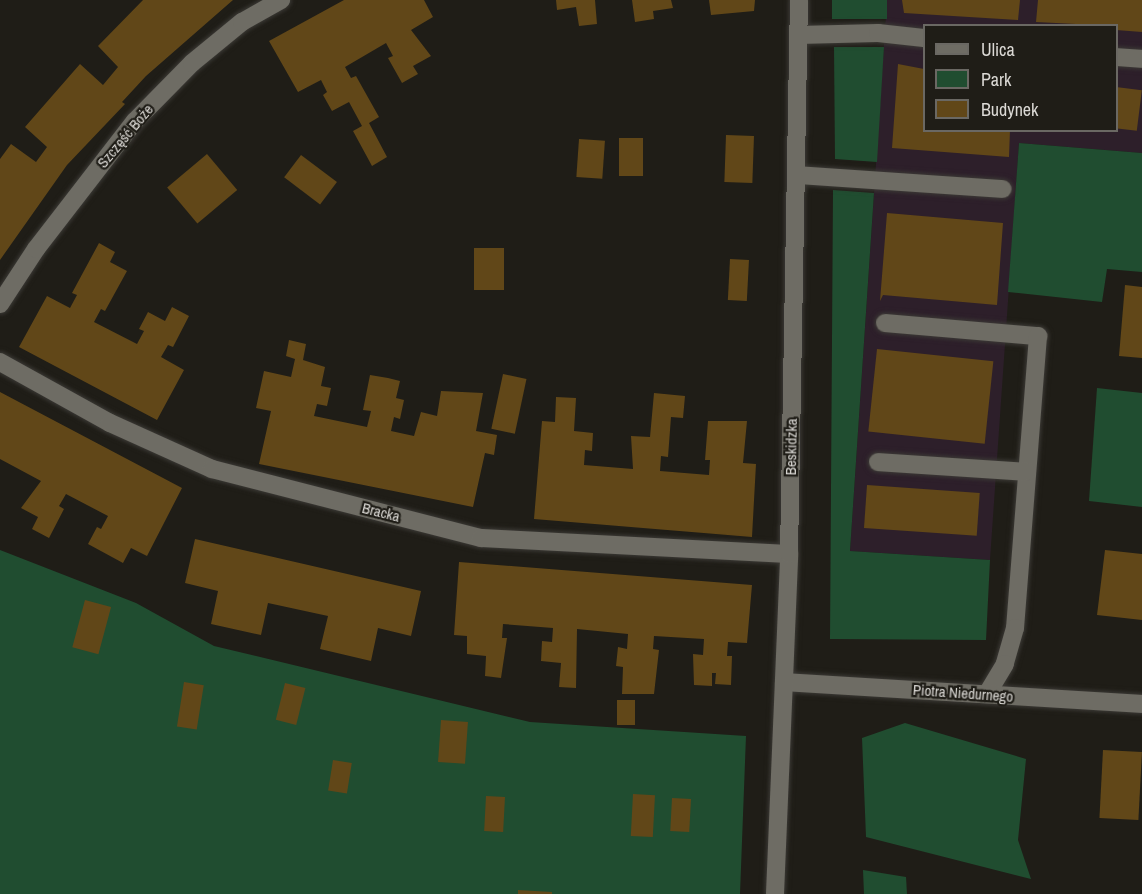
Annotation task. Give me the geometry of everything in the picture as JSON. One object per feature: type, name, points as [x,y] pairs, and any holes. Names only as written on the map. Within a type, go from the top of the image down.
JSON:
[{"type":"street","name":"Szczęść Boże","points":[[0,304],[36,249],[135,121],[192,63],[242,22],[281,0]]},
{"type":"street","name":"Beskidzka","points":[[775,894],[789,554],[799,0]]},
{"type":"street","points":[[798,34],[878,33],[923,38]]},
{"type":"street","points":[[1118,57],[1142,59]]},
{"type":"street","points":[[797,176],[1003,189]]},
{"type":"street","points":[[885,323],[1038,336],[1015,628],[1005,664],[987,694]]},
{"type":"street","name":"Bracka","points":[[0,362],[110,423],[212,469],[481,538],[789,554]]},
{"type":"street","points":[[878,462],[1027,472]]},
{"type":"street","name":"Piotra Niedurnego","points":[[784,682],[1142,704]]},
{"type":"shaded area","points":[[887,0],[1142,0],[1142,153],[1019,143],[990,560],[850,551]]},
{"type":"green space","points":[[832,0],[887,0],[887,19],[832,19]]},
{"type":"green space","points":[[834,47],[884,47],[877,162],[835,159]]},
{"type":"green space","points":[[1019,143],[1142,153],[1142,272],[1107,269],[1102,302],[1008,292]]},
{"type":"green space","points":[[833,190],[874,193],[850,551],[990,560],[986,640],[830,639]]},
{"type":"green space","points":[[1097,388],[1142,393],[1142,507],[1089,501]]},
{"type":"green space","points":[[0,550],[136,603],[214,646],[530,722],[746,736],[740,894],[0,894]]},
{"type":"green space","points":[[905,723],[1026,759],[1018,840],[1031,879],[866,837],[862,738]]},
{"type":"green space","points":[[863,870],[906,877],[907,894],[864,894]]},
{"type":"building","points":[[143,0],[233,0],[146,76],[122,102],[125,104],[67,165],[0,260],[0,159],[11,144],[36,162],[47,147],[25,127],[80,64],[103,85],[118,67],[98,46]]},
{"type":"building","points":[[344,0],[424,0],[433,17],[411,30],[431,56],[413,66],[418,74],[402,83],[388,58],[393,56],[386,43],[345,67],[351,78],[356,76],[379,117],[369,123],[387,157],[372,166],[353,131],[362,126],[349,102],[332,111],[323,95],[327,92],[321,80],[298,92],[269,41]]},
{"type":"building","points":[[556,0],[595,0],[597,24],[579,26],[576,7],[557,10]]},
{"type":"building","points":[[632,0],[671,0],[673,8],[653,11],[654,19],[635,22]]},
{"type":"building","points":[[709,0],[755,0],[754,11],[711,15]]},
{"type":"building","points":[[902,0],[1020,0],[1018,20],[904,13]]},
{"type":"building","points":[[1038,0],[1142,0],[1142,32],[1118,30],[1118,24],[1036,22]]},
{"type":"building","points":[[898,64],[923,69],[923,132],[1010,132],[1009,157],[892,148]]},
{"type":"building","points":[[1118,87],[1142,90],[1137,131],[1118,129]]},
{"type":"building","points":[[726,135],[754,136],[752,183],[724,182]]},
{"type":"building","points":[[619,138],[643,138],[643,176],[619,176]]},
{"type":"building","points":[[579,139],[605,141],[602,179],[576,177]]},
{"type":"building","points":[[207,154],[237,190],[197,223],[167,187]]},
{"type":"building","points":[[301,155],[337,182],[320,204],[284,177]]},
{"type":"building","points":[[887,213],[1003,223],[997,305],[883,295],[880,301]]},
{"type":"building","points":[[99,243],[115,252],[110,262],[127,271],[105,311],[101,309],[94,322],[137,344],[144,331],[139,329],[148,312],[165,321],[172,307],[189,316],[173,347],[168,345],[161,357],[184,370],[157,420],[19,347],[47,296],[70,308],[77,295],[72,293]]},
{"type":"building","points":[[474,248],[504,248],[504,290],[474,290]]},
{"type":"building","points":[[730,259],[749,260],[747,301],[728,300]]},
{"type":"building","points":[[1125,285],[1142,287],[1142,358],[1119,356]]},
{"type":"building","points":[[289,340],[306,344],[303,360],[325,367],[321,386],[331,388],[327,406],[317,404],[314,416],[367,427],[371,411],[363,410],[370,375],[388,378],[400,381],[396,398],[404,400],[400,419],[394,417],[391,431],[414,436],[421,412],[437,416],[441,391],[483,393],[476,431],[497,435],[494,455],[485,453],[473,507],[259,464],[271,411],[256,408],[264,371],[291,377],[295,359],[286,356]]},
{"type":"building","points":[[877,349],[993,361],[985,444],[868,432]]},
{"type":"building","points":[[503,374],[526,379],[515,434],[491,429]]},
{"type":"building","points":[[0,392],[182,488],[147,556],[131,548],[123,563],[88,544],[97,527],[101,529],[108,516],[66,494],[59,506],[64,509],[49,538],[32,529],[38,517],[21,508],[41,481],[0,459]]},
{"type":"building","points":[[654,393],[685,396],[683,418],[671,417],[668,457],[661,456],[660,471],[709,475],[710,460],[705,460],[708,421],[747,421],[743,463],[756,464],[752,537],[534,519],[542,421],[555,422],[556,397],[576,398],[574,431],[593,433],[592,451],[585,450],[584,465],[633,469],[631,436],[650,437]]},
{"type":"building","points":[[867,485],[980,493],[977,536],[864,528]]},
{"type":"building","points":[[195,539],[421,591],[411,636],[378,628],[371,661],[320,649],[328,616],[268,603],[261,635],[211,624],[218,591],[185,583]]},
{"type":"building","points":[[1105,550],[1142,554],[1142,620],[1097,615]]},
{"type":"building","points":[[459,562],[752,585],[747,643],[728,642],[727,656],[732,656],[731,685],[715,684],[716,673],[712,673],[712,686],[694,685],[693,654],[703,655],[704,639],[654,636],[653,649],[659,650],[654,694],[622,694],[623,667],[616,666],[618,647],[627,649],[628,634],[577,629],[576,688],[559,687],[561,663],[541,661],[542,641],[552,642],[553,628],[503,624],[502,638],[507,638],[501,678],[485,676],[486,656],[467,654],[467,636],[454,635]]},
{"type":"building","points":[[85,600],[111,607],[98,654],[72,647]]},
{"type":"building","points":[[184,682],[204,685],[197,730],[177,726]]},
{"type":"building","points":[[285,683],[305,688],[296,725],[276,720]]},
{"type":"building","points":[[617,700],[635,700],[635,725],[617,725]]},
{"type":"building","points":[[441,720],[468,722],[465,764],[438,762]]},
{"type":"building","points":[[1103,750],[1142,752],[1138,820],[1099,818]]},
{"type":"building","points":[[333,760],[352,763],[347,794],[328,791]]},
{"type":"building","points":[[633,794],[655,795],[653,837],[631,836]]},
{"type":"building","points":[[486,796],[505,797],[503,832],[484,831]]},
{"type":"building","points":[[672,798],[691,799],[689,832],[670,831]]},
{"type":"building","points":[[518,890],[552,892],[552,894],[518,894]]}]
